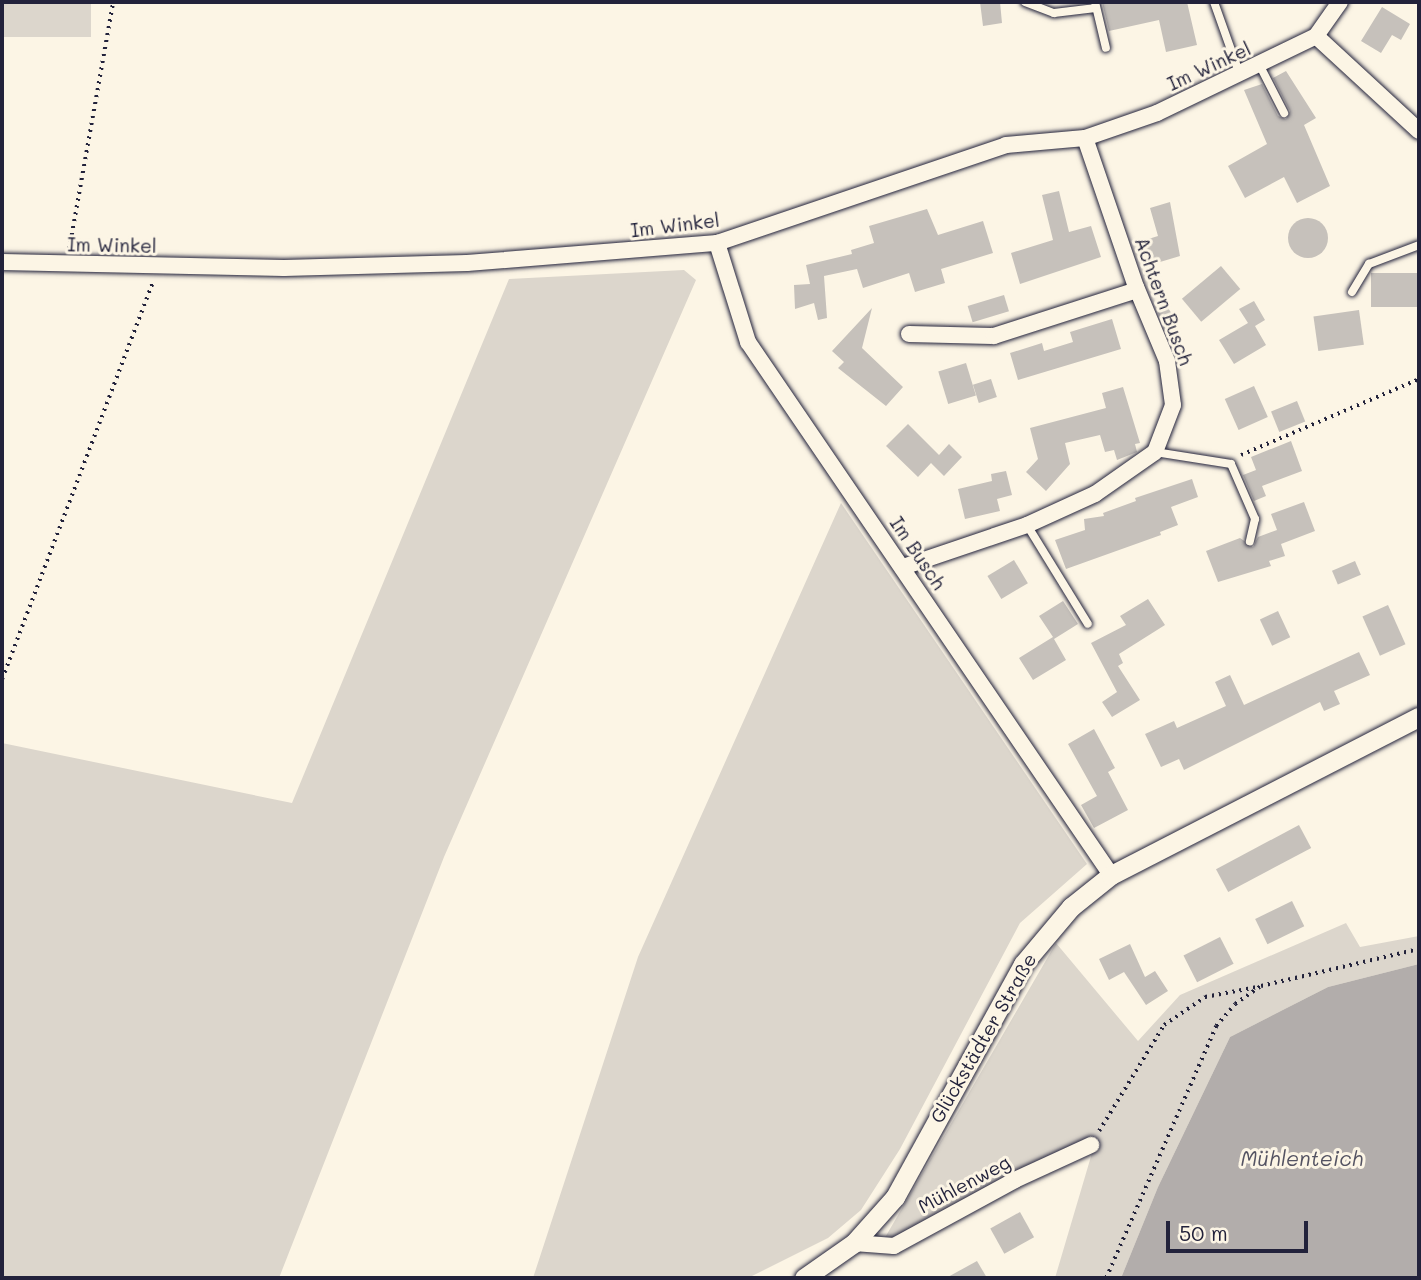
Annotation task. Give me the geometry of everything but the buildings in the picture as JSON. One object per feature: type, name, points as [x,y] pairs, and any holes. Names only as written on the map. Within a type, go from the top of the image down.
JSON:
[{"type":"street","name":"Im Winkel","points":[[2,262],[159,267],[467,263],[717,243],[1006,145],[1084,138],[1157,113],[1259,66],[1316,36],[1340,2]]},
{"type":"street","points":[[1316,36],[1419,131]]},
{"type":"street","name":"Achtern Busch","points":[[1084,138],[1137,290],[1167,361],[1173,405],[1155,452]]},
{"type":"street","name":"Im Busch","points":[[717,243],[748,342],[1111,875]]},
{"type":"street","points":[[909,334],[994,336],[1137,290]]},
{"type":"street","points":[[903,567],[1027,525],[1095,494],[1155,452]]},
{"type":"street","name":"Glückstädter Straße","points":[[804,1278],[854,1243],[895,1197],[1023,964],[1071,908],[1111,875],[1419,717]]},
{"type":"street","name":"Mühlenweg","points":[[854,1243],[894,1246],[1015,1180],[1091,1145]]},
{"type":"lane","points":[[1025,2],[1054,13],[1096,5],[1106,48]]},
{"type":"lane","points":[[1214,2],[1240,75]]},
{"type":"lane","points":[[1259,66],[1284,113]]},
{"type":"lane","points":[[1352,292],[1369,264],[1419,245]]},
{"type":"lane","points":[[1155,452],[1231,464],[1255,519],[1250,541]]},
{"type":"lane","points":[[1027,525],[1088,624]]},
{"type":"path","points":[[66,265],[113,2]]},
{"type":"path","points":[[2,680],[159,267]]},
{"type":"path","points":[[1228,461],[1419,379]]},
{"type":"path","points":[[1091,1145],[1164,1026],[1205,998],[1419,949]]},
{"type":"path","points":[[1106,1278],[1216,1026],[1235,1004],[1261,986]]},
{"type":"shaded area","points":[[2,2],[91,2],[91,37],[2,37]]},
{"type":"shaded area","points":[[684,270],[696,280],[444,857],[279,1278],[2,1278],[2,743],[292,803],[509,279]]},
{"type":"shaded area","points":[[841,503],[1087,864],[1020,923],[900,1149],[861,1210],[828,1238],[748,1278],[533,1278],[638,957]]},
{"type":"shaded area","points":[[1346,923],[1360,947],[1419,936],[1419,964],[1328,987],[1230,1037],[1158,1187],[1121,1278],[1055,1278],[1092,1153],[883,1241],[1056,943],[1138,1041],[1180,995]]},
{"type":"water","name":"Mühlenteich","points":[[1419,964],[1419,1278],[1121,1278],[1158,1187],[1230,1037],[1328,987]]}]
